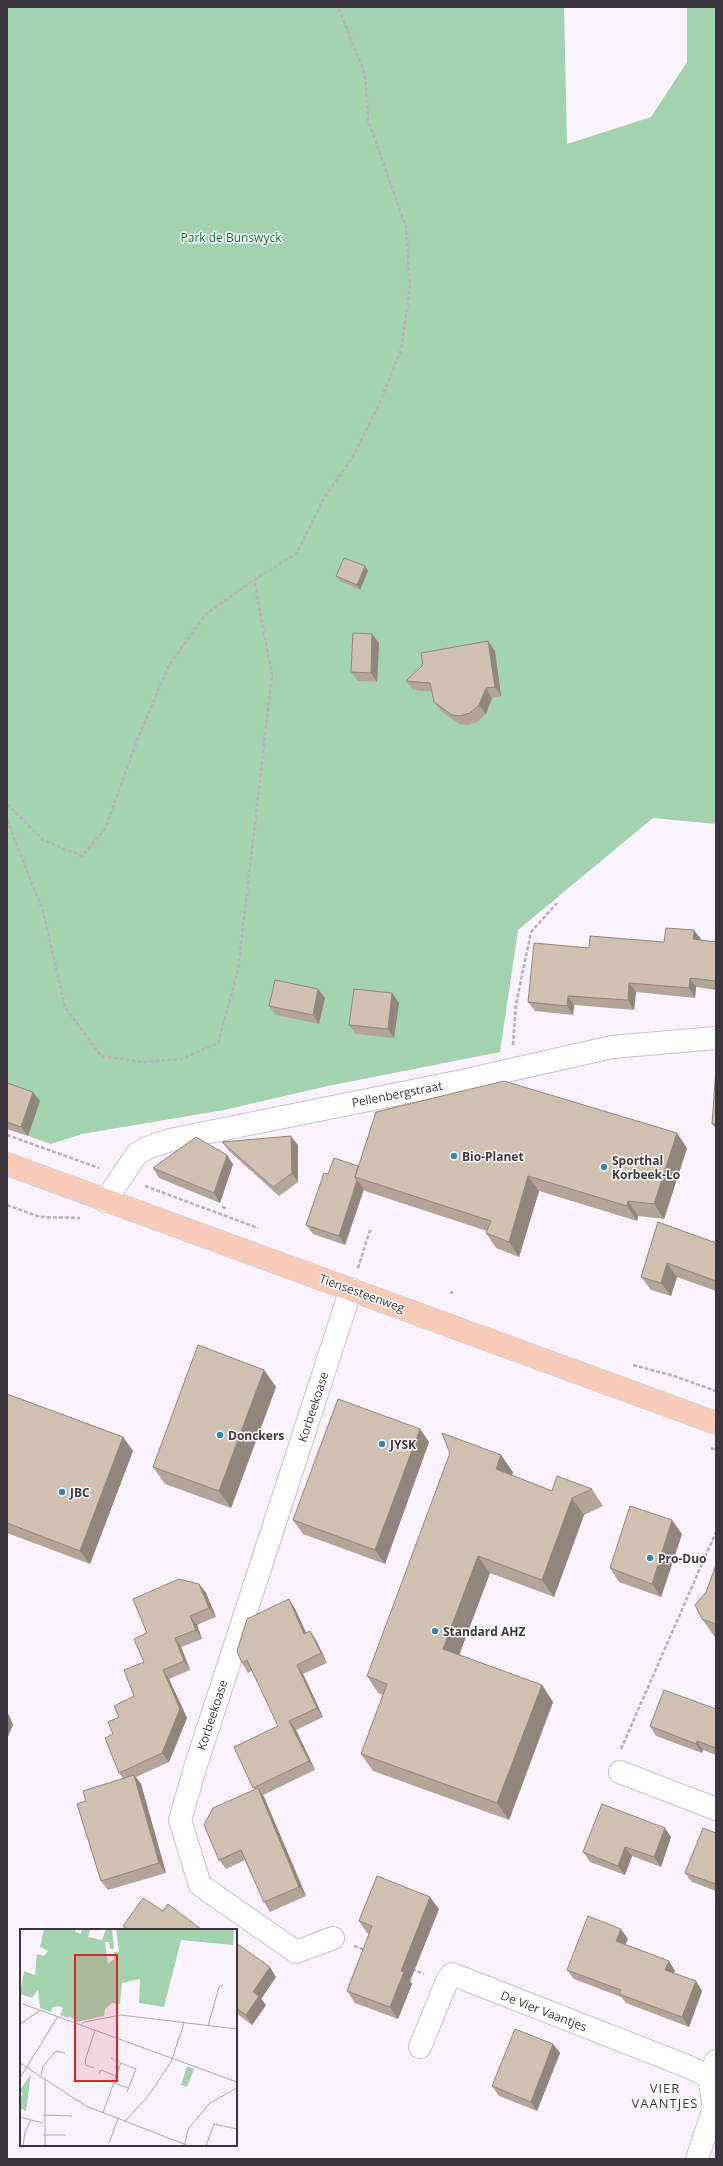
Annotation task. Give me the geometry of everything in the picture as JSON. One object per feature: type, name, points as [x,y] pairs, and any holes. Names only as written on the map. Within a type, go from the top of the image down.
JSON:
[{"type":"main road","name":"Tiensesteenweg","points":[[7,1164],[716,1423]]},
{"type":"street","name":"Pellenbergstraat","points":[[105,1201],[137,1154],[146,1148],[170,1140],[462,1081],[612,1046],[716,1038]]},
{"type":"street","name":"Korbeekoase","points":[[333,1938],[296,1952],[200,1885],[180,1820],[197,1760],[351,1289]]},
{"type":"street","points":[[620,1772],[716,1809]]},
{"type":"street","name":"De Vier Vaantjes","points":[[420,2047],[447,1981],[452,1974],[689,2066],[713,2069],[714,2108],[698,2159]]},
{"type":"path","points":[[7,804],[43,840],[82,856],[105,829],[138,738],[169,665],[206,614],[254,580],[297,553],[324,498],[352,458],[380,402],[401,350],[410,288],[406,227],[368,120],[365,74],[338,7]]},
{"type":"path","points":[[7,820],[43,911],[65,1007],[101,1056],[143,1062],[182,1059],[218,1043],[238,971],[272,675],[254,580]]},
{"type":"path","points":[[511,1069],[516,1004],[531,932],[557,902]]},
{"type":"path","points":[[7,1205],[22,1210]]},
{"type":"path","points":[[222,1207],[226,1208]]},
{"type":"path","points":[[351,1289],[370,1230]]},
{"type":"path","points":[[631,1365],[674,1376],[716,1391]]},
{"type":"path","points":[[620,1772],[620,1750],[716,1532]]},
{"type":"path","points":[[333,1938],[370,1952]]},
{"type":"path","points":[[405,1967],[426,1975]]},
{"type":"green space","name":"Park de Bunswyck","points":[[7,7],[564,7],[567,144],[651,117],[687,62],[687,7],[716,7],[716,824],[653,818],[518,930],[500,1052],[328,1086],[224,1110],[82,1134],[51,1144],[28,1136],[7,1086]]},
{"type":"building","points":[[344,558],[365,566],[357,585],[336,576]]},
{"type":"building","points":[[353,633],[372,634],[371,673],[351,672]]},
{"type":"building","points":[[488,641],[495,687],[486,688],[479,705],[470,713],[460,716],[452,715],[434,702],[430,683],[406,681],[423,665],[421,653]]},
{"type":"building","points":[[666,928],[694,930],[693,939],[716,942],[716,981],[690,978],[689,988],[629,983],[628,1000],[568,996],[567,1006],[528,1002],[534,943],[589,948],[590,936],[664,942]]},
{"type":"building","points":[[275,980],[318,989],[313,1015],[269,1006]]},
{"type":"building","points":[[354,989],[392,993],[388,1029],[349,1025]]},
{"type":"building","points":[[716,1069],[716,1124],[712,1124]]},
{"type":"building","points":[[504,1081],[677,1133],[654,1204],[628,1201],[627,1206],[528,1176],[509,1242],[486,1233],[491,1221],[355,1177],[376,1112]]},
{"type":"building","points":[[7,1083],[33,1092],[21,1127],[7,1122]]},
{"type":"building","points":[[291,1136],[292,1173],[273,1187],[222,1142]]},
{"type":"building","points":[[196,1137],[227,1155],[214,1193],[153,1168]]},
{"type":"building","points":[[334,1158],[358,1166],[355,1177],[357,1180],[339,1236],[306,1225],[324,1173],[328,1174]]},
{"type":"building","points":[[658,1222],[716,1243],[716,1281],[667,1263],[661,1283],[641,1277]]},
{"type":"building","name":"Donckers","points":[[198,1345],[264,1370],[219,1491],[153,1467]]},
{"type":"building","name":"JBC","points":[[7,1394],[123,1437],[80,1551],[7,1523]]},
{"type":"building","points":[[338,1399],[420,1429],[375,1550],[293,1520]]},
{"type":"building","name":"Standard AHZ","points":[[442,1433],[501,1455],[496,1469],[552,1491],[557,1476],[592,1489],[572,1498],[542,1580],[478,1556],[443,1649],[542,1685],[497,1803],[361,1754],[387,1684],[367,1676],[450,1453]]},
{"type":"building","name":"Pro-Duo","points":[[630,1506],[672,1520],[652,1584],[610,1568]]},
{"type":"building","points":[[716,1565],[716,1624],[702,1619],[695,1605],[706,1592]]},
{"type":"building","points":[[179,1579],[199,1584],[209,1608],[190,1616],[196,1630],[175,1638],[184,1661],[163,1670],[180,1709],[162,1753],[119,1773],[105,1738],[113,1734],[108,1722],[119,1717],[114,1706],[134,1696],[124,1670],[144,1662],[134,1639],[147,1633],[133,1599]]},
{"type":"building","points":[[289,1599],[304,1634],[310,1631],[321,1653],[297,1665],[317,1708],[289,1721],[309,1761],[253,1788],[234,1747],[278,1726],[247,1660],[242,1663],[237,1651],[247,1619]]},
{"type":"building","points":[[664,1690],[716,1709],[716,1748],[697,1741],[696,1744],[650,1726]]},
{"type":"building","points":[[134,1775],[159,1863],[101,1881],[77,1804],[86,1801],[83,1791]]},
{"type":"building","points":[[258,1788],[299,1887],[264,1902],[241,1850],[219,1860],[204,1825],[213,1808]]},
{"type":"building","points":[[602,1804],[665,1828],[654,1857],[625,1847],[618,1866],[583,1852]]},
{"type":"building","points":[[703,1828],[716,1833],[716,1884],[685,1873]]},
{"type":"building","points":[[377,1876],[430,1897],[401,1971],[404,1972],[390,2007],[347,1991],[372,1926],[359,1921]]},
{"type":"building","points":[[143,1898],[163,1911],[168,1904],[201,1929],[128,1929],[123,1926]]},
{"type":"building","points":[[588,1916],[621,1929],[616,1941],[669,1961],[665,1970],[696,1981],[682,2017],[619,1994],[621,1990],[567,1970]]},
{"type":"building","points":[[237,1944],[270,1967],[253,1992],[259,1996],[246,2015],[237,2009]]},
{"type":"building","points":[[515,2029],[553,2044],[531,2102],[492,2086]]},
{"type":"place","name":"Bio-Planet","points":[[454,1156]]},
{"type":"place","name":"Sporthal Korbeek-Lo","points":[[604,1167]]},
{"type":"place","name":"Donckers","points":[[220,1435]]},
{"type":"place","name":"JYSK","points":[[382,1444]]},
{"type":"place","name":"JBC","points":[[62,1492]]},
{"type":"place","name":"Pro-Duo","points":[[650,1558]]},
{"type":"place","name":"Standard AHZ","points":[[435,1631]]},
{"type":"district","name":"VIER VAANTJES","points":[[665,2096]]}]
